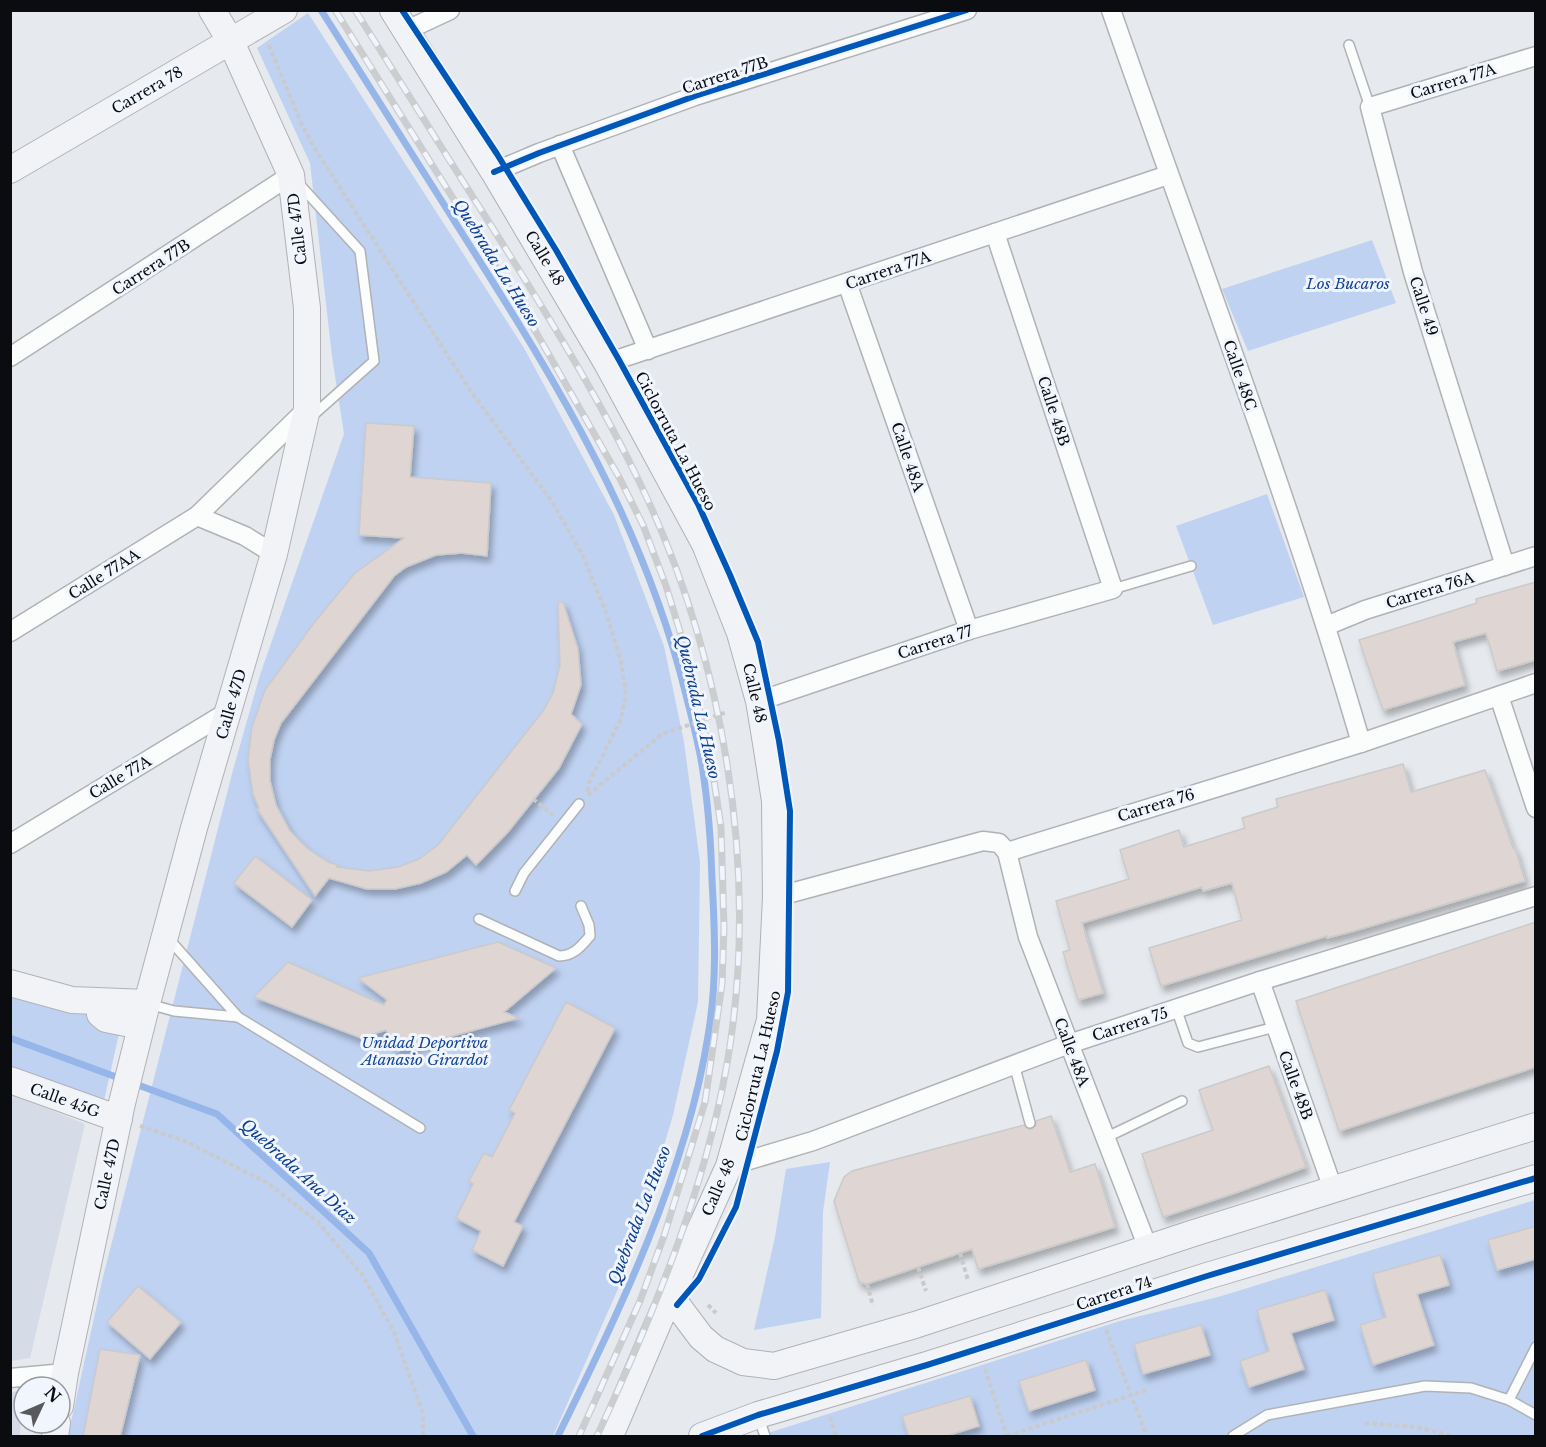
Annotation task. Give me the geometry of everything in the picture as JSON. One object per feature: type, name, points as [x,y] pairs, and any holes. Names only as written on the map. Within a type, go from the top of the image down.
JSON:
[{"type":"main road","name":"Calle 47D","points":[[65,1373],[126,1116],[143,1020],[195,828],[274,554],[305,416],[307,308],[291,175],[231,42],[212,10]]},
{"type":"main road","name":"Carrera 78","points":[[10,171],[284,10]]},
{"type":"main road","name":"Calle 48","points":[[399,21],[494,172],[607,363],[705,544],[740,633],[759,701],[775,801],[776,897],[770,1020],[729,1166],[610,1437]]},
{"type":"main road","points":[[10,983],[72,1000],[99,1003],[143,1020]]},
{"type":"main road","name":"Calle 45G","points":[[10,1080],[126,1116]]},
{"type":"main road","points":[[674,1287],[677,1305],[701,1337],[716,1349],[743,1362],[774,1365],[915,1325],[1148,1248],[1536,1126]]},
{"type":"main road","name":"Carrera 74","points":[[702,1437],[761,1426],[927,1365],[1207,1276],[1536,1178]]},
{"type":"street","points":[[399,21],[450,10]]},
{"type":"street","name":"Carrera 77B","points":[[494,172],[560,145],[695,96],[933,15],[967,10]]},
{"type":"street","name":"Calle 48C","points":[[1111,10],[1290,517],[1361,742]]},
{"type":"street","name":"Carrera 77A","points":[[1370,107],[1536,56]]},
{"type":"street","name":"Calle 49","points":[[1370,107],[1413,272],[1506,566]]},
{"type":"street","points":[[560,145],[648,350]]},
{"type":"street","name":"Carrera 77B","points":[[10,357],[291,175]]},
{"type":"street","name":"Carrera 77A","points":[[607,363],[1168,175]]},
{"type":"street","name":"Calle 48B","points":[[995,233],[1113,589]]},
{"type":"street","name":"Calle 48A","points":[[847,283],[969,630]]},
{"type":"street","name":"Calle 77AA","points":[[10,632],[196,516],[305,416]]},
{"type":"street","points":[[196,516],[245,536],[274,554]]},
{"type":"street","name":"Carrera 76A","points":[[1326,626],[1365,610],[1536,556]]},
{"type":"street","name":"Carrera 77","points":[[759,701],[969,630],[1113,589]]},
{"type":"street","name":"Carrera 76","points":[[1007,852],[1361,742],[1536,683]]},
{"type":"street","points":[[1499,696],[1536,808]]},
{"type":"street","name":"Calle 77A","points":[[10,844],[229,711]]},
{"type":"street","points":[[776,897],[983,841],[999,843],[1007,852]]},
{"type":"street","name":"Calle 48A","points":[[1007,852],[1028,937],[1148,1248]]},
{"type":"street","name":"Carrera 75","points":[[729,1166],[813,1141],[1014,1064],[1176,1008],[1536,896]]},
{"type":"street","name":"Calle 48B","points":[[1260,981],[1334,1189]]},
{"type":"street","points":[[10,1378],[65,1373]]},
{"type":"lane","name":"Calle 49","points":[[1349,45],[1370,107]]},
{"type":"lane","points":[[291,175],[360,251],[374,361],[305,416]]},
{"type":"lane","points":[[1113,589],[1191,566]]},
{"type":"lane","points":[[515,891],[524,873],[579,804]]},
{"type":"lane","points":[[479,919],[559,956],[569,956],[590,936],[589,925],[581,906]]},
{"type":"lane","points":[[166,936],[238,1017],[420,1128]]},
{"type":"lane","points":[[1176,1008],[1188,1043],[1198,1047],[1275,1027]]},
{"type":"lane","points":[[143,1020],[174,1011],[238,1017]]},
{"type":"lane","points":[[1014,1064],[1030,1123]]},
{"type":"lane","points":[[1106,1138],[1182,1101]]},
{"type":"lane","points":[[1509,1400],[1536,1347]]},
{"type":"lane","points":[[1233,1437],[1267,1415],[1425,1386],[1471,1388],[1509,1400],[1536,1415]]},
{"type":"path","points":[[259,25],[302,125],[317,152],[472,393],[553,503],[584,558],[607,615],[621,662],[626,695],[621,719],[589,783],[586,797],[662,734],[727,712]]},
{"type":"path","points":[[533,799],[563,823]]},
{"type":"path","points":[[126,1116],[185,1141],[266,1182],[318,1222],[363,1276],[394,1332],[423,1414],[423,1437]]},
{"type":"path","points":[[960,1253],[968,1280]]},
{"type":"path","points":[[918,1267],[926,1291]]},
{"type":"path","points":[[867,1284],[873,1306]]},
{"type":"path","points":[[1105,1327],[1148,1437]]},
{"type":"path","points":[[984,1366],[1007,1437],[1147,1390]]},
{"type":"path","points":[[829,1416],[836,1437]]},
{"type":"path","points":[[1365,1422],[1416,1427],[1452,1437]]},
{"type":"shaded area","points":[[10,1093],[85,1124],[30,1358],[11,1361]]},
{"type":"shaded area","points":[[11,1392],[12,1435],[20,1436],[11,1436]]},
{"type":"green space","name":"Unidad Deportiva Atanasio Girardot","points":[[308,13],[524,348],[614,515],[664,646],[684,742],[700,862],[698,1002],[673,1115],[629,1264],[553,1436],[68,1436],[72,1435],[72,1418],[103,1277],[233,770],[260,675],[344,434],[332,356],[310,163],[257,48]]},
{"type":"green space","name":"Los Bucaros","points":[[1372,240],[1396,303],[1248,351],[1222,289]]},
{"type":"green space","points":[[1267,494],[1304,597],[1213,625],[1176,526]]},
{"type":"green space","points":[[10,991],[121,1025],[103,1105],[11,1067]]},
{"type":"green space","points":[[830,1162],[823,1212],[821,1318],[754,1330],[775,1237],[786,1169]]},
{"type":"green space","points":[[1535,1200],[1535,1436],[759,1436],[1120,1321],[1218,1297]]},
{"type":"building","points":[[366,423],[414,426],[410,477],[491,483],[487,556],[462,553],[436,555],[406,567],[394,576],[281,723],[270,759],[270,781],[276,805],[290,831],[308,849],[328,862],[338,865],[337,867],[369,871],[398,867],[419,859],[438,845],[543,711],[553,693],[560,665],[558,602],[563,602],[578,649],[581,685],[571,714],[582,724],[559,768],[508,832],[476,865],[467,855],[446,872],[421,883],[395,889],[367,889],[329,878],[315,896],[257,809],[259,808],[253,794],[248,760],[252,727],[265,690],[314,623],[355,573],[404,538],[359,535]]},
{"type":"building","points":[[1536,582],[1536,660],[1497,671],[1486,633],[1453,642],[1465,685],[1383,710],[1359,640],[1477,603],[1476,599]]},
{"type":"building","points":[[1403,764],[1411,792],[1485,770],[1525,881],[1354,931],[1327,938],[1327,936],[1161,986],[1149,948],[1242,920],[1232,883],[1203,891],[1202,887],[1082,923],[1103,993],[1078,1000],[1063,952],[1070,950],[1056,901],[1129,879],[1120,850],[1179,830],[1184,847],[1245,828],[1242,818],[1278,807],[1276,799]]},
{"type":"building","points":[[255,856],[312,900],[292,927],[234,883]]},
{"type":"building","points":[[1536,922],[1536,1067],[1339,1131],[1296,1001]]},
{"type":"building","points":[[498,942],[556,968],[504,1012],[519,1018],[397,1051],[386,1030],[361,1038],[254,997],[288,962],[384,1005],[387,1000],[358,978]]},
{"type":"building","points":[[566,1002],[615,1028],[514,1222],[523,1226],[503,1266],[472,1250],[481,1231],[456,1218],[473,1184],[469,1181],[484,1153],[492,1157],[515,1113],[509,1110]]},
{"type":"building","points":[[1269,1066],[1306,1167],[1163,1217],[1142,1154],[1213,1130],[1199,1090]]},
{"type":"building","points":[[1051,1116],[1070,1172],[1095,1164],[1115,1227],[978,1269],[972,1249],[867,1284],[859,1282],[834,1201],[844,1177],[852,1171],[1024,1125],[1032,1129],[1036,1121]]},
{"type":"building","points":[[1536,1226],[1536,1259],[1497,1270],[1488,1240]]},
{"type":"building","points":[[1440,1255],[1449,1285],[1417,1294],[1434,1345],[1373,1365],[1360,1325],[1386,1317],[1373,1274]]},
{"type":"building","points":[[138,1286],[181,1322],[150,1359],[107,1322]]},
{"type":"building","points":[[1325,1290],[1334,1320],[1291,1333],[1304,1369],[1249,1387],[1240,1361],[1269,1351],[1257,1310]]},
{"type":"building","points":[[1201,1325],[1210,1355],[1143,1374],[1134,1344]]},
{"type":"building","points":[[100,1349],[140,1355],[120,1437],[83,1437]]},
{"type":"building","points":[[1086,1360],[1095,1390],[1029,1411],[1019,1381]]},
{"type":"building","points":[[970,1396],[979,1426],[943,1437],[909,1437],[902,1416]]},
{"type":"waterway","name":"Quebrada La Hueso","points":[[321,10],[501,295],[596,459],[623,516],[669,633],[703,768],[710,843],[714,958],[711,1017],[698,1088],[684,1139],[648,1241],[604,1341],[558,1436]]},
{"type":"waterway","name":"Quebrada Ana Diaz","points":[[10,1038],[217,1114],[369,1253],[473,1436]]},
{"type":"railway","points":[[335,10],[525,313],[619,477],[643,525],[666,586],[685,648],[710,754],[721,827],[724,927],[722,984],[705,1102],[664,1236],[640,1301],[579,1436]]},
{"type":"railway","points":[[355,10],[549,318],[603,411],[636,475],[666,543],[692,614],[712,688],[727,763],[736,839],[739,915],[736,990],[727,1064],[705,1160],[674,1254],[597,1436]]},
{"type":"cycle path","name":"Ciclorruta La Hueso","points":[[402,10],[497,154],[556,250],[619,360],[698,504],[758,642],[779,741],[790,811],[788,992],[777,1051],[736,1207],[699,1279],[677,1305]]},
{"type":"cycle path","points":[[494,172],[539,153],[695,96],[967,10]]},
{"type":"cycle path","points":[[702,1436],[758,1415],[927,1365],[1207,1276],[1536,1178]]}]
